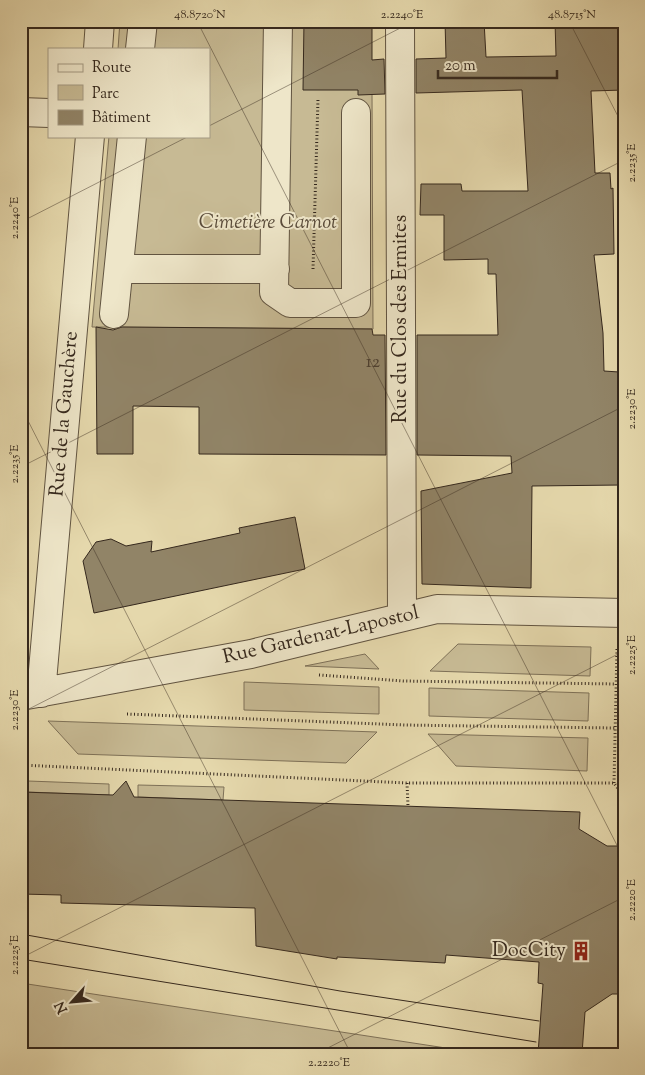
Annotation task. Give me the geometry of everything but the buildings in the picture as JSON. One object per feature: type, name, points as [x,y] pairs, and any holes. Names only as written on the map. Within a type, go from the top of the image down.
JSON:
[{"type":"street","points":[[98,48],[100,21]]},
{"type":"street","points":[[140,48],[143,21]]},
{"type":"street","points":[[278,21],[274,292],[290,303],[356,303],[356,113]]},
{"type":"street","name":"Rue du Clos des Ermites","points":[[400,21],[402,617]]},
{"type":"street","points":[[21,112],[48,113]]},
{"type":"street","name":"Rue de la Gauchère","points":[[31,694],[90,138]]},
{"type":"street","points":[[114,314],[132,138]]},
{"type":"street","points":[[119,269],[275,268]]},
{"type":"street","name":"Rue Gardenat-Lapostol","points":[[31,694],[251,654],[437,609],[624,613]]},
{"type":"path","points":[[312,303],[318,99]]},
{"type":"path","points":[[616,668],[614,783],[624,797]]},
{"type":"path","points":[[310,675],[403,681],[616,684]]},
{"type":"path","points":[[125,714],[405,725],[615,728]]},
{"type":"path","points":[[21,765],[407,783],[614,783]]},
{"type":"path","points":[[407,783],[408,806]]},
{"type":"green space","name":"Cimetière Carnot","points":[[120,21],[304,21],[372,90],[373,329],[92,327],[109,138],[210,138],[210,48],[118,48]]},
{"type":"green space","points":[[458,644],[591,647],[590,676],[430,671]]},
{"type":"green space","points":[[365,654],[379,669],[305,666]]},
{"type":"green space","points":[[244,682],[379,687],[379,714],[244,710]]},
{"type":"green space","points":[[429,688],[589,693],[588,721],[429,716]]},
{"type":"green space","points":[[48,721],[377,732],[346,763],[78,754]]},
{"type":"green space","points":[[428,734],[588,738],[587,771],[456,766]]},
{"type":"green space","points":[[28,781],[109,784],[109,795],[27,792]]},
{"type":"green space","points":[[138,785],[224,787],[223,800],[138,797]]},
{"type":"green space","points":[[21,983],[485,1054],[21,1054]]},
{"type":"tram line","points":[[21,934],[340,991],[539,1021]]},
{"type":"tram line","points":[[21,959],[536,1042]]},
{"type":"place","name":"DocCity","points":[[581,951]]}]
